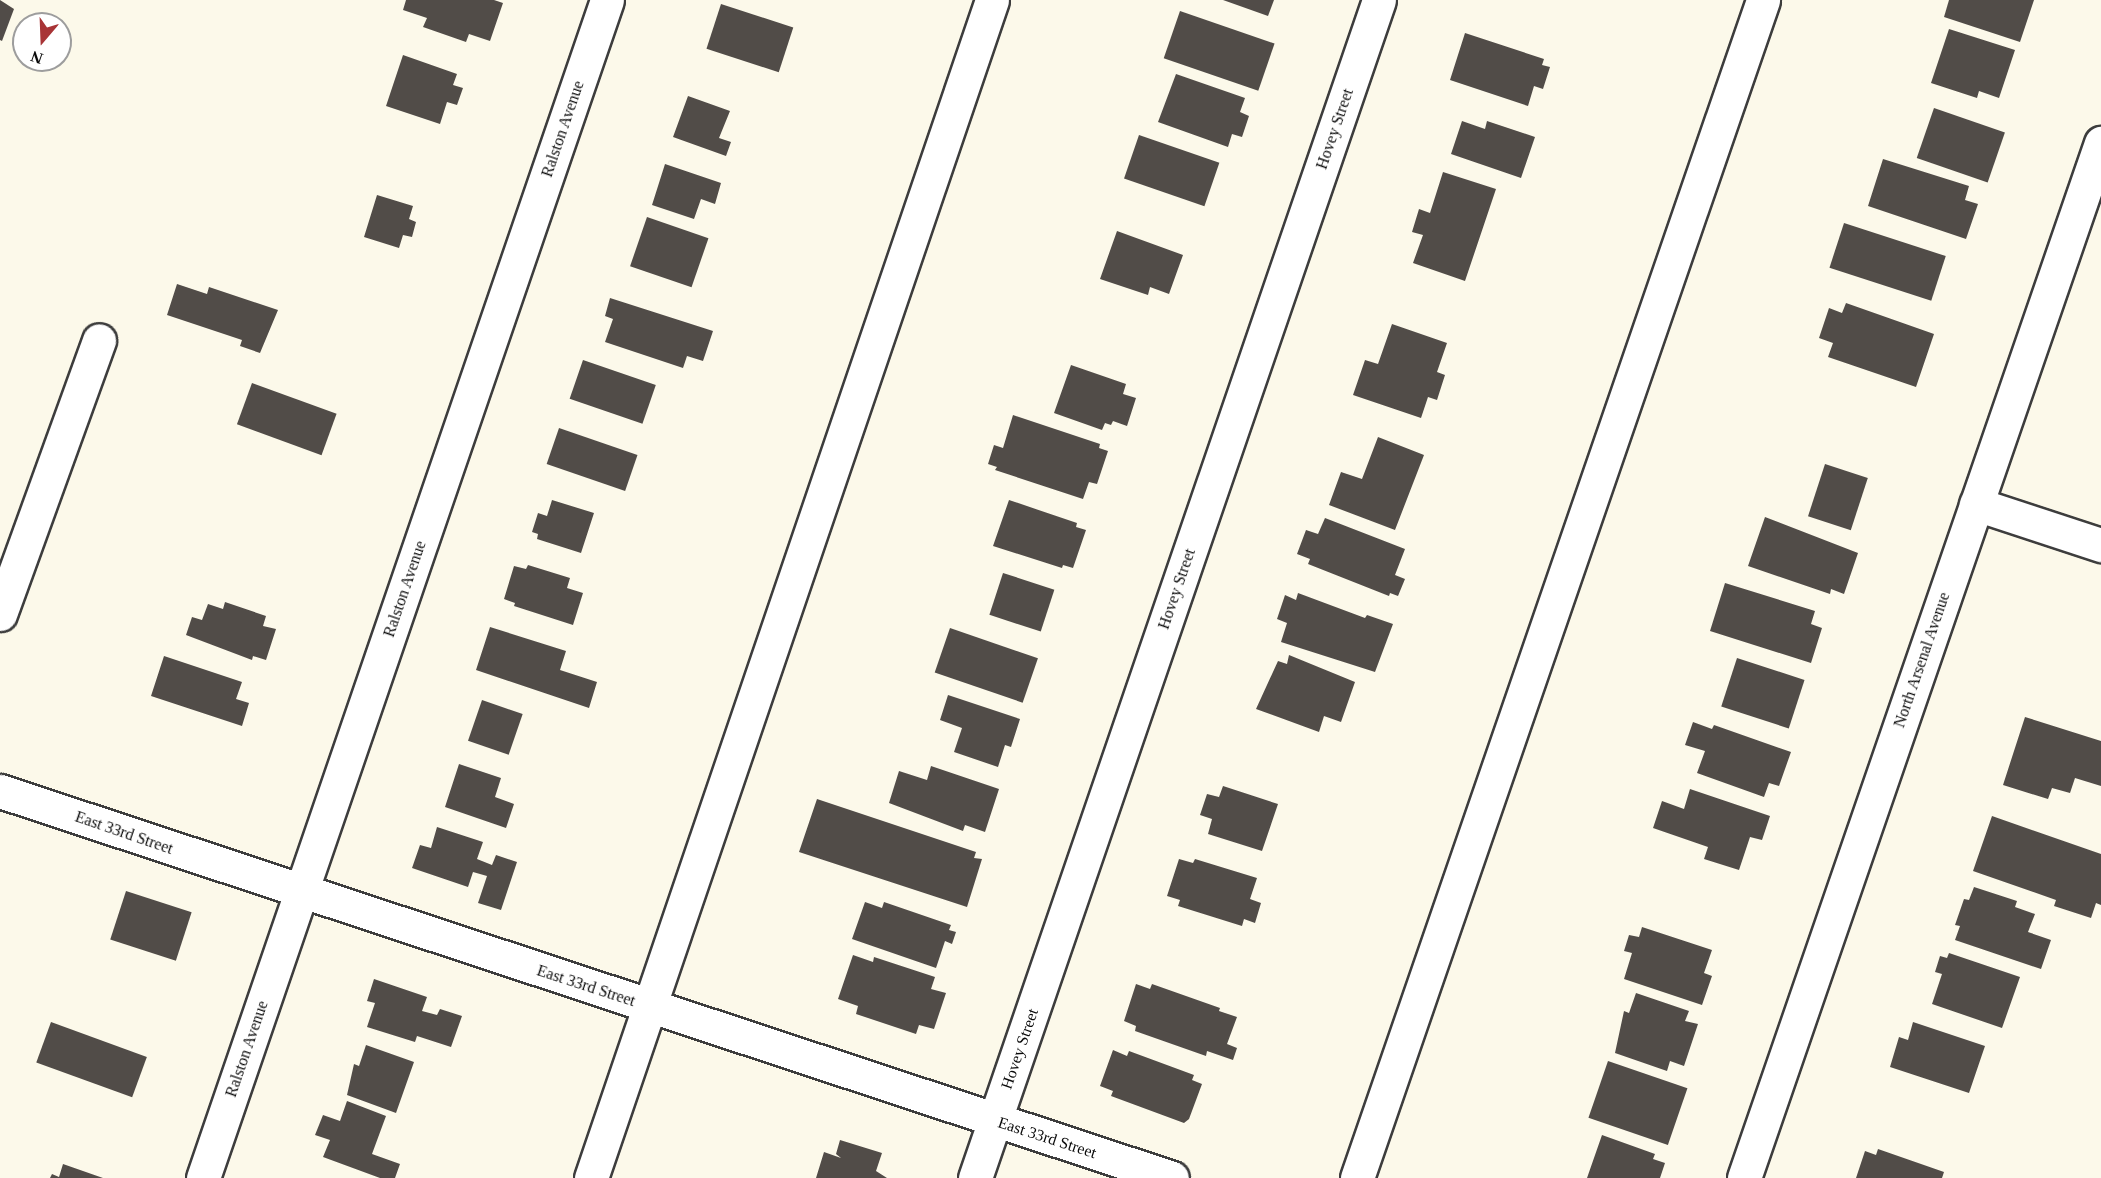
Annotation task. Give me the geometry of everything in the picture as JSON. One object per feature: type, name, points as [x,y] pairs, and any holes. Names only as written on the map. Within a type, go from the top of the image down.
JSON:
[{"type":"street","name":"Ralston Avenue","points":[[203,1178],[607,0]]},
{"type":"street","points":[[591,1178],[651,1008],[992,0]]},
{"type":"street","name":"Hovey Street","points":[[975,1178],[1379,0]]},
{"type":"street","points":[[1358,1178],[1763,0]]},
{"type":"street","name":"North Arsenal Avenue","points":[[1744,1178],[2101,143]]},
{"type":"street","points":[[0,614],[99,340]]},
{"type":"street","points":[[1976,504],[2101,545]]},
{"type":"street","name":"East 33rd Street","points":[[0,791],[301,893],[1172,1178]]},
{"type":"building","points":[[0,0],[14,9],[2,41],[0,40]]},
{"type":"building","points":[[406,0],[494,0],[503,3],[490,41],[469,34],[466,42],[423,27],[427,18],[403,10]]},
{"type":"building","points":[[1223,0],[1274,0],[1268,16]]},
{"type":"building","points":[[1949,0],[2034,0],[2020,42],[1944,17]]},
{"type":"building","points":[[721,4],[793,27],[779,72],[706,49]]},
{"type":"building","points":[[1180,11],[1275,44],[1258,91],[1164,58]]},
{"type":"building","points":[[1949,29],[2015,50],[1999,98],[1979,91],[1977,98],[1931,83]]},
{"type":"building","points":[[1465,33],[1544,59],[1542,65],[1550,67],[1543,89],[1534,86],[1528,106],[1450,80]]},
{"type":"building","points":[[403,55],[457,74],[453,85],[463,88],[457,105],[447,102],[440,124],[386,106]]},
{"type":"building","points":[[1176,74],[1245,98],[1240,112],[1249,116],[1242,137],[1232,134],[1228,147],[1158,122]]},
{"type":"building","points":[[688,96],[730,111],[719,138],[731,142],[726,156],[673,137]]},
{"type":"building","points":[[1934,108],[2005,132],[1988,183],[1917,158]]},
{"type":"building","points":[[1462,121],[1485,129],[1487,121],[1535,137],[1521,178],[1451,154]]},
{"type":"building","points":[[1139,135],[1219,163],[1204,206],[1124,178]]},
{"type":"building","points":[[1883,159],[1969,186],[1965,200],[1978,204],[1966,239],[1868,206]]},
{"type":"building","points":[[665,164],[721,183],[715,204],[701,199],[694,219],[652,205]]},
{"type":"building","points":[[1443,172],[1496,189],[1465,281],[1413,263],[1423,235],[1412,232],[1419,209],[1430,213]]},
{"type":"building","points":[[377,195],[413,206],[409,219],[416,222],[412,237],[403,235],[399,248],[364,237]]},
{"type":"building","points":[[647,217],[708,238],[692,287],[630,266]]},
{"type":"building","points":[[1844,223],[1946,256],[1931,301],[1829,268]]},
{"type":"building","points":[[1117,231],[1183,255],[1169,294],[1150,287],[1148,295],[1100,279]]},
{"type":"building","points":[[177,284],[207,294],[209,287],[278,310],[260,353],[240,346],[242,340],[167,315]]},
{"type":"building","points":[[610,298],[713,331],[703,361],[687,356],[683,368],[605,342],[613,319],[605,316]]},
{"type":"building","points":[[1846,303],[1934,334],[1916,387],[1828,357],[1833,343],[1819,338],[1829,308],[1842,313]]},
{"type":"building","points":[[1392,324],[1447,343],[1437,372],[1445,375],[1437,400],[1428,397],[1421,418],[1353,395],[1365,360],[1378,364]]},
{"type":"building","points":[[583,360],[656,385],[642,424],[570,399]]},
{"type":"building","points":[[1071,365],[1126,384],[1123,394],[1136,398],[1127,426],[1113,421],[1111,425],[1105,423],[1102,430],[1054,413]]},
{"type":"building","points":[[252,383],[337,414],[322,455],[237,424]]},
{"type":"building","points":[[1013,415],[1100,444],[1099,448],[1108,451],[1097,484],[1089,482],[1083,499],[995,470],[997,467],[988,464],[994,445],[1003,448]]},
{"type":"building","points":[[559,428],[637,455],[625,491],[547,464]]},
{"type":"building","points":[[1378,437],[1424,455],[1395,530],[1329,505],[1341,472],[1362,479]]},
{"type":"building","points":[[1825,464],[1868,478],[1851,530],[1808,516]]},
{"type":"building","points":[[552,500],[594,513],[581,553],[537,539],[538,534],[532,532],[538,513],[547,516]]},
{"type":"building","points":[[1009,500],[1077,523],[1076,527],[1086,530],[1073,568],[1063,565],[1062,568],[993,546]]},
{"type":"building","points":[[1765,517],[1858,553],[1844,594],[1831,589],[1830,594],[1748,566]]},
{"type":"building","points":[[1325,518],[1405,549],[1395,575],[1405,579],[1398,596],[1390,593],[1389,596],[1308,564],[1310,559],[1297,554],[1306,530],[1318,534]]},
{"type":"building","points":[[528,565],[570,578],[567,588],[583,593],[573,625],[514,606],[515,603],[504,599],[514,566],[526,569]]},
{"type":"building","points":[[1003,573],[1054,590],[1041,632],[989,615]]},
{"type":"building","points":[[1725,583],[1815,611],[1811,624],[1822,628],[1811,663],[1710,631]]},
{"type":"building","points":[[1298,593],[1365,618],[1367,615],[1393,624],[1375,672],[1281,642],[1287,623],[1277,619],[1285,595],[1296,600]]},
{"type":"building","points":[[225,602],[266,616],[263,626],[276,629],[266,660],[253,656],[252,660],[186,635],[192,617],[202,620],[208,604],[223,609]]},
{"type":"building","points":[[490,627],[566,651],[560,670],[597,682],[589,708],[476,670]]},
{"type":"building","points":[[950,628],[1038,658],[1023,703],[935,672]]},
{"type":"building","points":[[1289,655],[1355,682],[1341,722],[1324,716],[1319,732],[1256,709],[1278,661],[1287,664]]},
{"type":"building","points":[[164,656],[242,682],[236,699],[249,703],[242,726],[151,696]]},
{"type":"building","points":[[1737,658],[1805,680],[1789,728],[1721,707]]},
{"type":"building","points":[[948,695],[1020,719],[1011,747],[1005,745],[998,767],[954,752],[962,728],[940,720]]},
{"type":"building","points":[[482,700],[523,714],[509,755],[468,741]]},
{"type":"building","points":[[2025,717],[2101,741],[2101,786],[2075,778],[2070,793],[2052,788],[2048,799],[2003,785]]},
{"type":"building","points":[[1693,722],[1712,729],[1714,725],[1791,752],[1779,786],[1769,783],[1764,797],[1697,773],[1705,751],[1685,745]]},
{"type":"building","points":[[459,764],[501,778],[495,797],[514,804],[506,828],[445,807]]},
{"type":"building","points":[[931,766],[999,789],[985,832],[965,825],[963,831],[889,803],[899,771],[927,780]]},
{"type":"building","points":[[1223,786],[1278,804],[1262,851],[1208,834],[1212,819],[1200,815],[1207,794],[1219,797]]},
{"type":"building","points":[[1690,789],[1770,816],[1762,840],[1750,837],[1739,870],[1704,859],[1708,847],[1653,828],[1662,801],[1684,809]]},
{"type":"building","points":[[817,799],[976,852],[974,858],[982,859],[967,907],[799,852]]},
{"type":"building","points":[[1992,816],[2101,854],[2101,905],[2096,903],[2091,918],[2054,906],[2056,900],[1973,871]]},
{"type":"building","points":[[437,827],[483,842],[477,859],[492,865],[496,855],[517,862],[501,910],[478,903],[487,876],[473,872],[468,887],[412,868],[420,845],[431,848]]},
{"type":"building","points":[[1179,859],[1193,863],[1195,859],[1257,878],[1250,899],[1261,903],[1255,923],[1244,919],[1242,926],[1178,906],[1180,900],[1167,896]]},
{"type":"building","points":[[1974,887],[2017,901],[2015,907],[2035,914],[2028,932],[2051,940],[2041,969],[1955,940],[1960,926],[1955,925],[1964,899],[1969,900]]},
{"type":"building","points":[[126,891],[192,912],[176,961],[110,940]]},
{"type":"building","points":[[865,902],[882,908],[884,902],[951,925],[949,930],[956,932],[952,944],[945,941],[936,968],[852,939]]},
{"type":"building","points":[[1642,927],[1712,950],[1704,973],[1712,976],[1702,1005],[1624,979],[1632,953],[1624,951],[1629,935],[1639,937]]},
{"type":"building","points":[[1949,953],[2020,977],[2002,1028],[1932,1004],[1942,974],[1935,972],[1940,956],[1947,958]]},
{"type":"building","points":[[853,955],[873,962],[874,957],[935,977],[931,989],[946,993],[934,1029],[919,1025],[916,1034],[856,1014],[858,1006],[838,999]]},
{"type":"building","points":[[374,979],[427,997],[422,1011],[437,1015],[440,1009],[462,1016],[451,1047],[417,1036],[415,1042],[367,1027],[375,1003],[367,1001]]},
{"type":"building","points":[[1136,984],[1150,989],[1152,984],[1220,1008],[1219,1011],[1237,1017],[1227,1044],[1237,1048],[1233,1060],[1207,1051],[1206,1056],[1135,1031],[1136,1026],[1124,1021]]},
{"type":"building","points":[[1636,993],[1689,1011],[1685,1021],[1698,1024],[1684,1066],[1670,1061],[1667,1071],[1615,1053],[1624,1011],[1629,1013]]},
{"type":"building","points":[[51,1022],[147,1057],[132,1097],[36,1062]]},
{"type":"building","points":[[1913,1022],[1985,1046],[1969,1093],[1890,1067],[1899,1037],[1908,1040]]},
{"type":"building","points":[[366,1045],[414,1062],[396,1113],[347,1095],[354,1064],[359,1066]]},
{"type":"building","points":[[1113,1050],[1127,1056],[1129,1051],[1194,1075],[1192,1080],[1202,1084],[1189,1119],[1184,1123],[1111,1096],[1113,1091],[1100,1086]]},
{"type":"building","points":[[1608,1061],[1687,1088],[1668,1145],[1588,1118]]},
{"type":"building","points":[[347,1101],[386,1116],[372,1154],[400,1164],[395,1178],[380,1178],[323,1157],[330,1140],[315,1135],[323,1115],[340,1121]]},
{"type":"building","points":[[1602,1135],[1655,1154],[1653,1159],[1665,1163],[1660,1178],[1587,1178]]},
{"type":"building","points":[[840,1140],[882,1153],[876,1171],[887,1178],[816,1178],[824,1152],[841,1158],[836,1154]]},
{"type":"building","points":[[1878,1149],[1944,1172],[1942,1178],[1856,1178],[1865,1151],[1876,1155]]},
{"type":"building","points":[[63,1164],[103,1178],[50,1178],[52,1174],[59,1177]]}]
